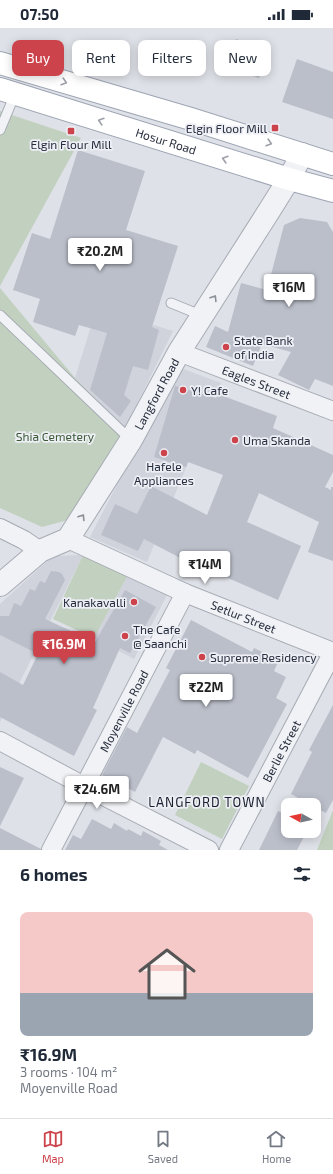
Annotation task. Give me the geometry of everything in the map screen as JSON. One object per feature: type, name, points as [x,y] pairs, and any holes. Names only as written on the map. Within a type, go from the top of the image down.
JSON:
[{"type":"main road","points":[[0,63],[191,119],[333,164]]},
{"type":"main road","name":"Hosur Road","points":[[8,91],[289,179],[333,191]]},
{"type":"street","name":"Langford Road","points":[[68,539],[131,440],[179,352],[289,179],[302,154]]},
{"type":"street","name":"Eagles Street","points":[[179,352],[333,411]]},
{"type":"street","points":[[0,528],[24,540],[40,551]]},
{"type":"street","points":[[0,585],[40,551],[68,539]]},
{"type":"street","name":"Setlur Street","points":[[68,539],[185,593],[333,652]]},
{"type":"street","name":"Moyenville Road","points":[[51,850],[185,593]]},
{"type":"street","name":"Berlie Street","points":[[229,850],[333,652]]},
{"type":"street","points":[[0,741],[209,850]]},
{"type":"lane","points":[[0,130],[8,91]]},
{"type":"lane","points":[[171,303],[203,316]]},
{"type":"lane","points":[[0,315],[131,440]]},
{"type":"shaded area","points":[[97,307],[173,331],[125,428],[75,378]]},
{"type":"shaded area","points":[[178,367],[221,383],[147,562],[90,537]]},
{"type":"shaded area","points":[[83,555],[0,722],[0,604],[53,556]]},
{"type":"shaded area","points":[[128,575],[168,593],[134,659],[94,638]]},
{"type":"green space","points":[[0,111],[81,138],[0,286]]},
{"type":"green space","name":"Shia Cemetery","points":[[0,288],[75,378],[125,428],[68,520],[42,527],[0,508]]},
{"type":"green space","points":[[83,555],[128,575],[94,638],[53,619]]},
{"type":"green space","points":[[201,762],[249,786],[222,839],[175,815]]},
{"type":"green space","points":[[333,810],[333,850],[317,850]]},
{"type":"building","points":[[297,59],[333,72],[333,119],[282,102]]},
{"type":"building","points":[[78,150],[145,171],[126,230],[178,246],[152,327],[159,330],[148,370],[133,366],[124,395],[131,401],[120,417],[90,390],[107,333],[79,325],[75,336],[33,322],[40,299],[13,290],[32,233],[50,239]]},
{"type":"building","points":[[300,218],[327,222],[333,232],[333,386],[315,379],[309,390],[278,375],[291,352],[262,344],[253,366],[206,347],[215,326],[228,332],[241,283],[267,290],[284,225]]},
{"type":"building","points":[[175,386],[216,398],[218,394],[277,416],[273,428],[333,455],[333,472],[325,487],[331,490],[331,487],[333,487],[333,561],[308,552],[319,522],[259,493],[247,522],[301,546],[278,600],[212,571],[211,574],[144,539],[138,551],[101,535],[115,504],[137,514],[151,486],[207,515],[223,475],[188,462],[186,467],[154,457]]},
{"type":"building","points":[[51,571],[59,572],[65,580],[45,619],[95,642],[125,590],[156,607],[130,653],[120,648],[93,708],[97,710],[74,756],[0,717],[0,672],[23,685],[38,654],[0,635],[0,616],[9,616],[14,603],[21,606],[30,589],[35,591],[40,581],[45,583]]},
{"type":"building","points":[[191,620],[252,652],[254,648],[279,660],[274,671],[286,677],[276,698],[287,704],[248,778],[197,750],[195,754],[163,737],[135,792],[102,775],[127,727],[137,733],[170,670],[166,668]]},
{"type":"building","points":[[333,705],[333,800],[326,813],[321,810],[321,798],[298,798],[291,794],[312,752],[309,750]]},
{"type":"building","points":[[0,767],[24,778],[0,826]]},
{"type":"building","points":[[278,811],[281,812],[281,838],[303,838],[297,850],[259,850]]},
{"type":"building","points":[[92,819],[111,829],[114,823],[127,831],[128,829],[141,836],[143,831],[161,841],[159,845],[168,850],[65,850],[73,835],[81,839]]},
{"type":"building","points":[[0,828],[41,849],[41,850],[0,850]]},
{"type":"place","name":"Elgin Floor Mill","points":[[275,128]]},
{"type":"place","name":"Elgin Flour Mill","points":[[71,131]]},
{"type":"place","name":"State Bank of India","points":[[226,347]]},
{"type":"place","name":"Y! Cafe","points":[[183,390]]},
{"type":"place","name":"Uma Skanda","points":[[235,440]]},
{"type":"place","name":"Hafele Appliances","points":[[164,453]]},
{"type":"place","name":"Kanakavalli","points":[[134,602]]},
{"type":"place","name":"The Cafe @ Saanchi","points":[[125,636]]},
{"type":"place","name":"Supreme Residency","points":[[202,657]]},
{"type":"district","name":"LANGFORD TOWN","points":[[207,802]]}]
